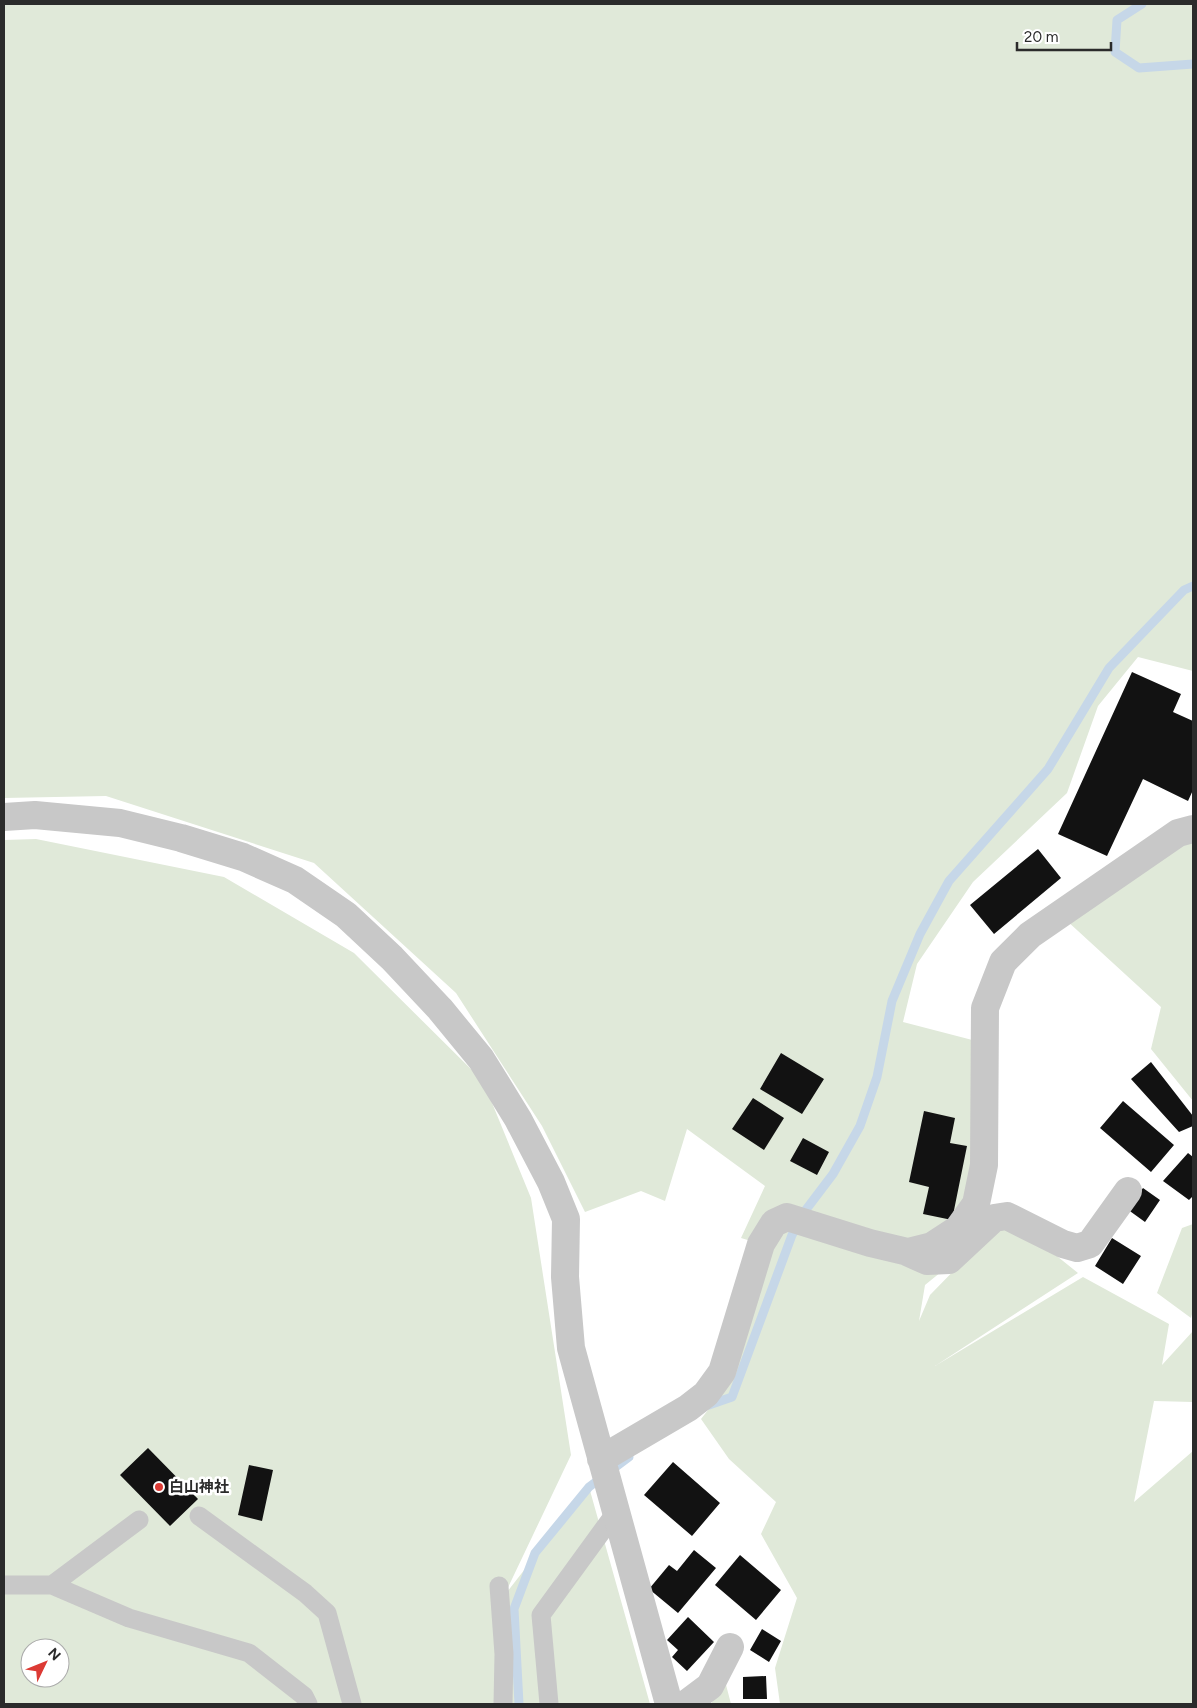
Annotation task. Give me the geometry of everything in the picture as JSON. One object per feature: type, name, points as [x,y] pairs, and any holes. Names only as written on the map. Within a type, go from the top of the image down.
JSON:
[{"type":"street","points":[[4,817],[35,815],[120,824],[181,838],[243,857],[295,880],[346,915],[392,958],[440,1009],[481,1059],[518,1119],[551,1182],[566,1219],[565,1277],[571,1348],[669,1704]]},
{"type":"street","points":[[908,1252],[932,1246],[958,1229],[976,1204],[984,1161],[985,1008],[1003,962],[1030,935],[1178,833],[1193,829]]},
{"type":"street","points":[[602,1462],[688,1408],[706,1394],[722,1372],[761,1244],[774,1223],[788,1218],[870,1243],[908,1252],[928,1261],[949,1260],[994,1218],[1008,1216],[1062,1244],[1077,1248],[1090,1244],[1128,1191]]},
{"type":"street","points":[[686,1704],[710,1686],[730,1647]]},
{"type":"lane","points":[[549,1704],[541,1615],[613,1502]]},
{"type":"lane","points":[[199,1516],[306,1593],[327,1613],[352,1704]]},
{"type":"lane","points":[[52,1585],[139,1520]]},
{"type":"lane","points":[[4,1585],[52,1585],[129,1618],[249,1654],[304,1696],[308,1704]]},
{"type":"lane","points":[[500,1586],[504,1654],[503,1704]]},
{"type":"green space","points":[[4,4],[1193,4],[1193,671],[1138,657],[1098,706],[1067,793],[973,882],[917,964],[903,1022],[980,1042],[984,1161],[941,1272],[925,1285],[919,1321],[930,1295],[1007,1216],[1078,1273],[935,1366],[1083,1277],[1169,1324],[1162,1365],[1193,1331],[1193,1402],[1154,1401],[1134,1502],[1193,1451],[1193,1704],[780,1704],[775,1668],[797,1598],[761,1534],[776,1502],[729,1459],[701,1419],[722,1392],[761,1244],[741,1238],[765,1186],[687,1129],[665,1201],[641,1191],[585,1212],[542,1126],[456,993],[314,863],[106,796],[4,798]]},
{"type":"green space","points":[[1193,838],[1193,1101],[1151,1049],[1161,1007],[1066,920]]},
{"type":"green space","points":[[36,839],[224,877],[354,953],[483,1081],[531,1198],[571,1455],[504,1596],[589,1487],[650,1704],[4,1704],[4,840]]},
{"type":"green space","points":[[1193,1224],[1193,1310],[1191,1318],[1157,1293],[1182,1228]]},
{"type":"green space","points":[[725,1681],[731,1704],[711,1704]]},
{"type":"building","points":[[1132,672],[1181,694],[1173,712],[1193,721],[1193,790],[1188,801],[1143,779],[1107,856],[1058,834]]},
{"type":"building","points":[[1038,849],[1061,878],[994,934],[970,905]]},
{"type":"building","points":[[781,1053],[824,1079],[802,1114],[760,1089]]},
{"type":"building","points":[[1151,1062],[1193,1116],[1193,1126],[1179,1132],[1131,1079]]},
{"type":"building","points":[[753,1098],[784,1118],[764,1150],[732,1129]]},
{"type":"building","points":[[1123,1101],[1174,1145],[1151,1172],[1100,1128]]},
{"type":"building","points":[[924,1111],[955,1118],[950,1143],[967,1146],[952,1220],[923,1214],[929,1187],[909,1182]]},
{"type":"building","points":[[803,1138],[829,1152],[817,1175],[790,1161]]},
{"type":"building","points":[[1188,1153],[1193,1157],[1193,1196],[1189,1200],[1163,1181]]},
{"type":"building","points":[[1143,1188],[1160,1200],[1145,1222],[1127,1209]]},
{"type":"building","points":[[1112,1238],[1141,1256],[1123,1284],[1095,1266]]},
{"type":"building","name":"白山神社","points":[[148,1448],[198,1499],[170,1526],[120,1475]]},
{"type":"building","points":[[673,1462],[720,1503],[692,1536],[644,1495]]},
{"type":"building","points":[[249,1465],[273,1470],[262,1521],[238,1515]]},
{"type":"building","points":[[694,1550],[716,1568],[678,1613],[649,1589],[669,1565],[677,1571]]},
{"type":"building","points":[[740,1555],[781,1590],[756,1620],[715,1585]]},
{"type":"building","points":[[688,1617],[714,1642],[687,1671],[672,1657],[678,1650],[667,1640]]},
{"type":"building","points":[[762,1629],[781,1641],[769,1662],[750,1650]]},
{"type":"building","points":[[766,1676],[767,1699],[743,1699],[743,1677]]},
{"type":"waterway","points":[[1142,4],[1117,20],[1115,52],[1139,68],[1193,64]]},
{"type":"waterway","points":[[709,1405],[732,1397],[792,1235],[805,1211],[833,1174],[860,1126],[877,1077],[892,1001],[920,934],[949,881],[1048,769],[1109,668],[1184,590],[1193,586]]},
{"type":"waterway","points":[[519,1704],[514,1609],[535,1553],[589,1487],[629,1457]]},
{"type":"place","name":"白山神社","points":[[159,1487]]}]
